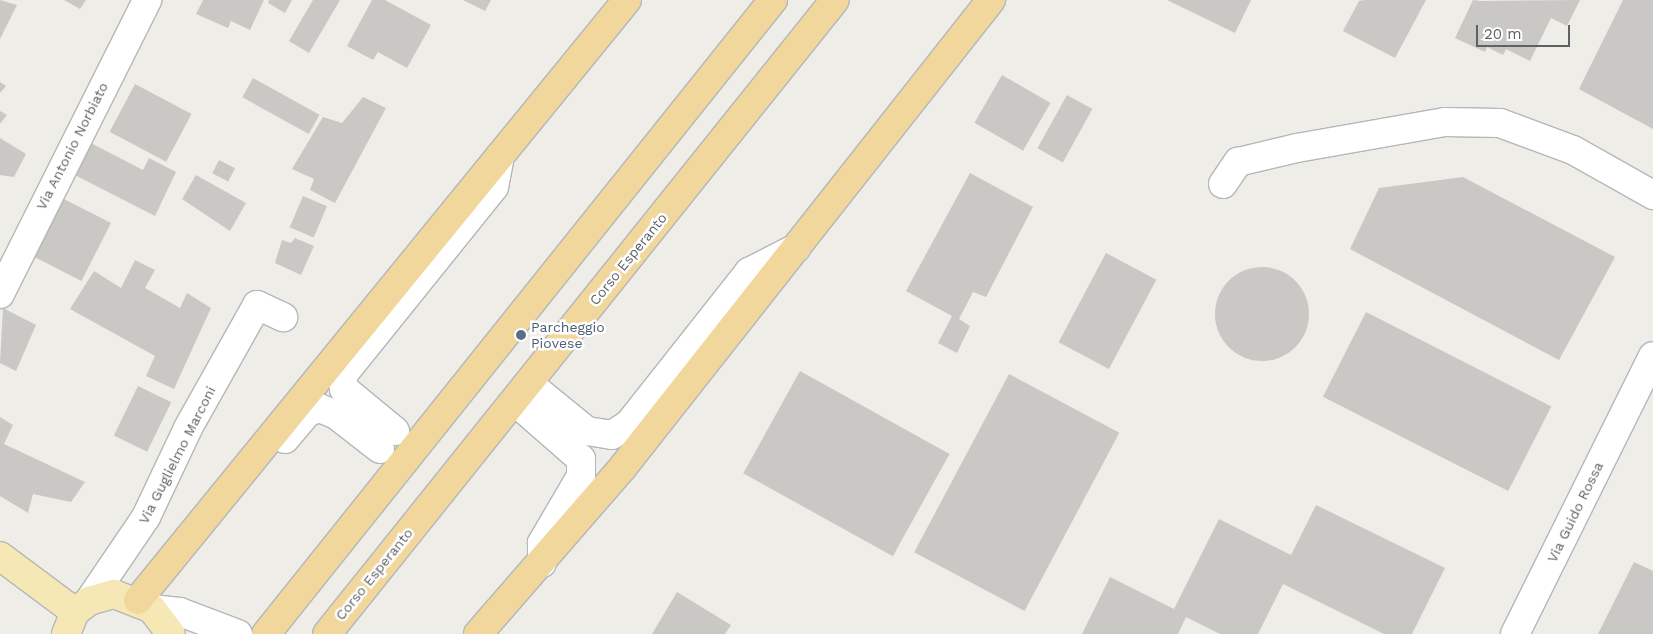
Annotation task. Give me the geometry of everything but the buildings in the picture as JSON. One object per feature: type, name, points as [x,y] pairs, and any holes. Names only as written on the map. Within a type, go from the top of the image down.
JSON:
[{"type":"highway","points":[[145,605],[245,468],[628,0]]},
{"type":"highway","points":[[266,634],[773,0]]},
{"type":"highway","name":"Corso Esperanto","points":[[327,634],[835,0]]},
{"type":"highway","points":[[478,634],[542,563],[796,248],[991,0]]},
{"type":"main road","points":[[0,556],[77,615],[114,594],[145,605],[171,634]]},
{"type":"street","name":"Via Antonio Norbiato","points":[[0,294],[147,0]]},
{"type":"street","points":[[1223,184],[1238,162],[1297,148],[1445,122],[1500,123],[1573,150],[1653,195]]},
{"type":"street","points":[[245,468],[269,458],[308,412],[319,408],[387,440],[344,389],[342,376],[494,187],[500,156]]},
{"type":"street","points":[[542,563],[542,543],[581,476],[581,459],[526,396],[588,431],[612,435],[628,424],[750,272],[796,248]]},
{"type":"street","name":"Via Guglielmo Marconi","points":[[77,615],[146,517],[188,428],[257,305],[283,317]]},
{"type":"street","name":"Via Guido Rossa","points":[[1515,634],[1644,394],[1653,356]]},
{"type":"street","points":[[145,605],[180,612],[238,634]]},
{"type":"place","name":"Parcheggio Piovese","points":[[521,335]]}]
